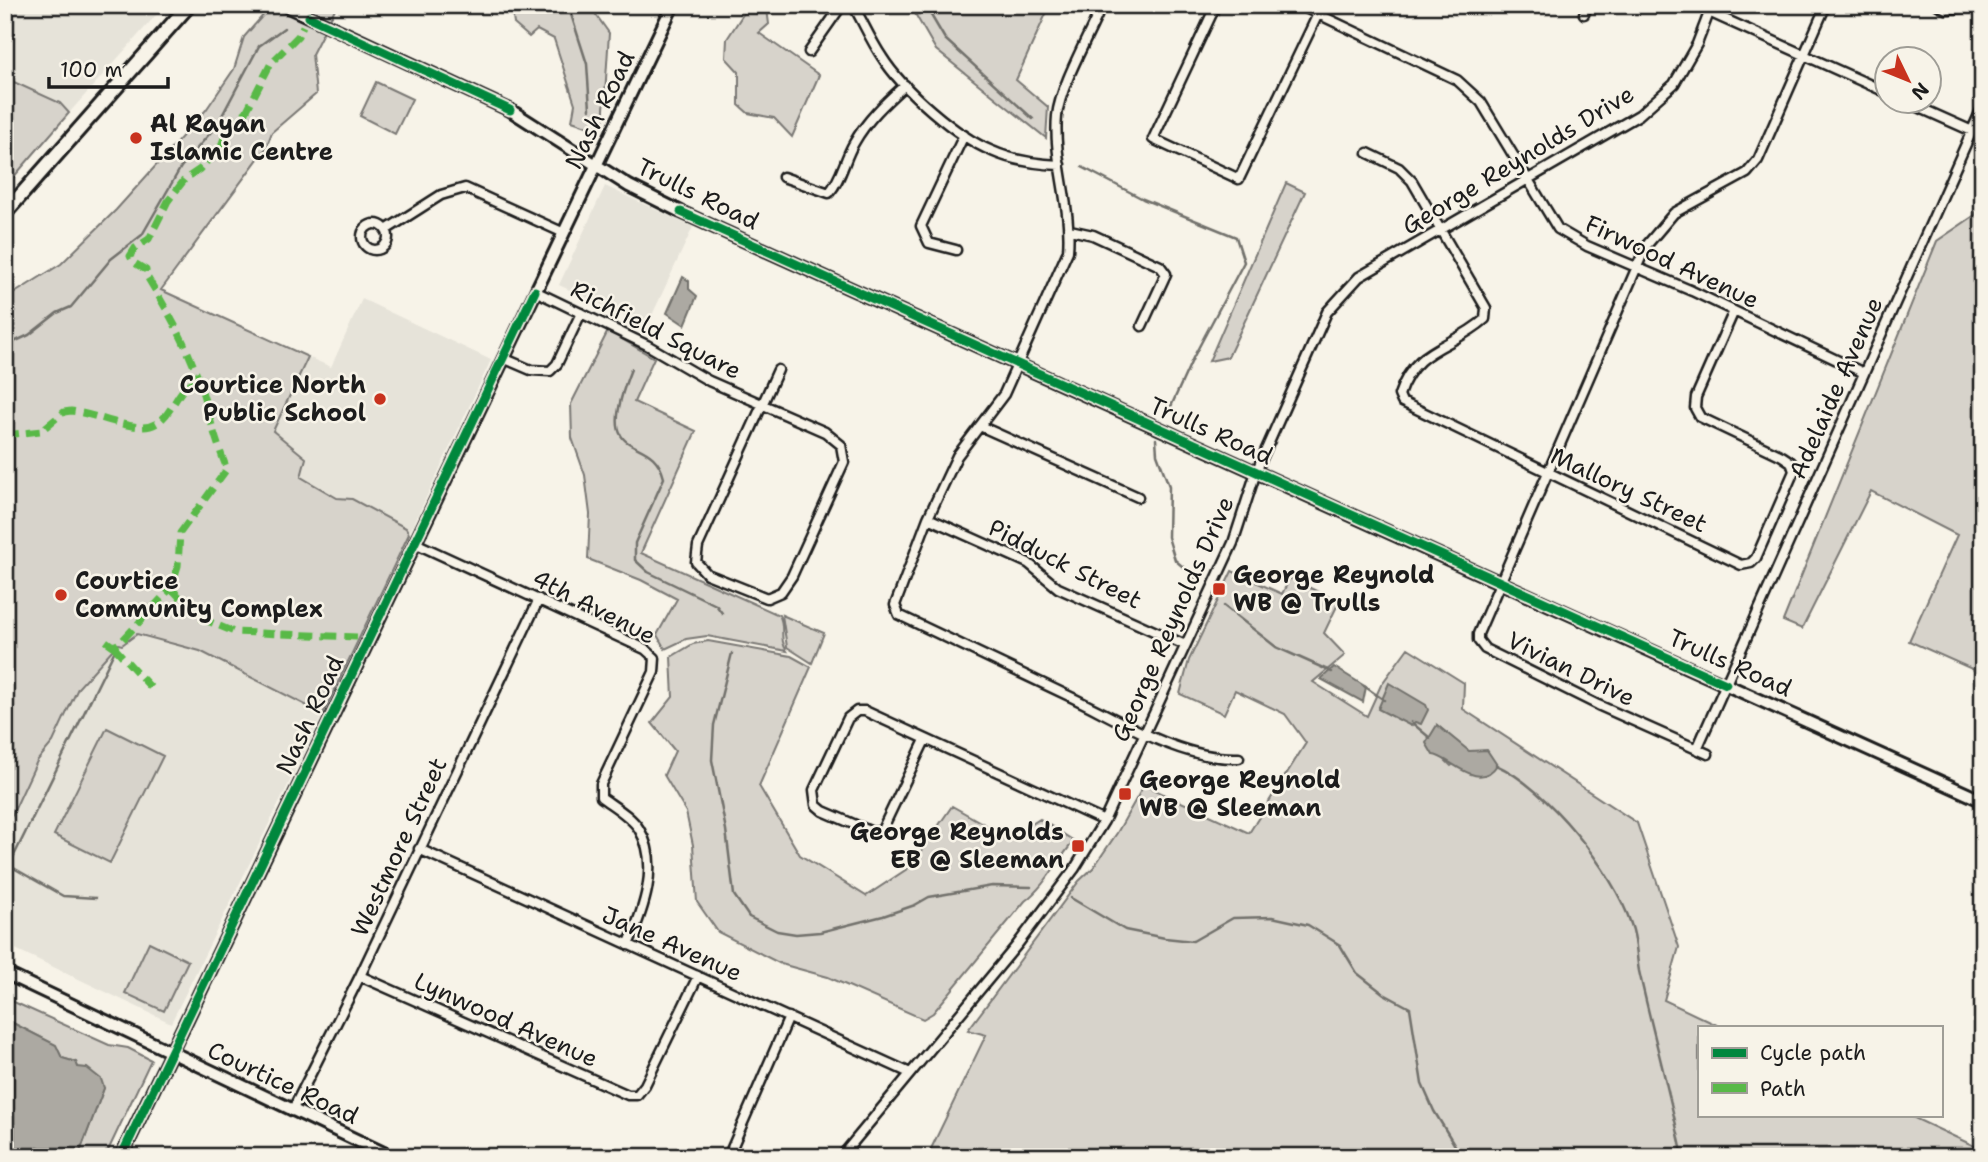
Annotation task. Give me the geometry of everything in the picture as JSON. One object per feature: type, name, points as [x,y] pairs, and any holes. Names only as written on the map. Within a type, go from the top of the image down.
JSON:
[{"type":"main road","points":[[5,213],[189,5]]},
{"type":"street","name":"Trulls Road","points":[[284,5],[510,110],[647,196],[1983,801]]},
{"type":"street","name":"Nash Road","points":[[121,1157],[673,5]]},
{"type":"street","points":[[809,52],[842,5]]},
{"type":"street","points":[[853,5],[883,58],[905,85],[964,135],[990,151],[1028,163],[1060,165]]},
{"type":"street","points":[[1102,5],[1057,115],[1060,165],[1070,230],[1068,251],[994,411],[957,456],[928,517],[895,604],[899,615],[1145,732],[1218,759],[1239,758]]},
{"type":"street","points":[[1216,5],[1153,139],[1239,179],[1318,14]]},
{"type":"street","name":"Firwood Avenue","points":[[1299,5],[1457,80],[1481,102],[1558,229],[1864,373]]},
{"type":"street","points":[[1584,14],[1588,5]]},
{"type":"street","points":[[1501,583],[1646,246],[1674,213],[1746,173],[1758,160],[1826,5]]},
{"type":"street","points":[[1938,5],[1946,9],[1970,7]]},
{"type":"street","points":[[1711,9],[1872,86]]},
{"type":"street","name":"George Reynolds Drive","points":[[841,1157],[1017,945],[1075,868],[1104,821],[1233,543],[1256,472],[1327,312],[1359,277],[1639,115],[1674,84],[1697,44],[1711,9]]},
{"type":"street","points":[[783,177],[829,192],[838,182],[853,145],[876,111],[905,85]]},
{"type":"street","name":"Adelaide Avenue","points":[[1697,749],[1982,108]]},
{"type":"street","points":[[1938,116],[1972,131]]},
{"type":"street","points":[[956,250],[929,243],[921,226],[964,135]]},
{"type":"street","points":[[1368,153],[1399,168],[1412,181],[1438,230]]},
{"type":"street","points":[[386,230],[441,195],[465,188],[564,233]]},
{"type":"street","points":[[1070,230],[1093,235],[1160,266],[1166,274],[1142,326]]},
{"type":"street","name":"Mallory Street","points":[[1438,230],[1486,308],[1485,319],[1415,363],[1399,395],[1402,402],[1741,565],[1751,563],[1794,471],[1791,463],[1782,456],[1700,417],[1695,408],[1696,397],[1734,311]]},
{"type":"street","name":"Richfield Square","points":[[535,291],[647,345],[709,381],[760,403],[825,432],[841,444],[844,462],[792,576],[781,592],[767,598],[707,574],[696,562],[698,546],[746,443],[760,403]]},
{"type":"street","points":[[503,358],[531,370],[550,371],[581,313]]},
{"type":"street","points":[[760,403],[778,370]]},
{"type":"street","points":[[980,426],[1138,497]]},
{"type":"street","name":"Pidduck Street","points":[[928,517],[1028,563],[1058,588],[1185,645]]},
{"type":"street","name":"4th Avenue","points":[[415,543],[645,649],[655,658],[654,672],[601,784],[601,797],[639,830],[648,857],[644,906],[628,945]]},
{"type":"street","name":"Vivian Drive","points":[[1501,583],[1478,634],[1480,645],[1598,705],[1708,754]]},
{"type":"street","name":"Westmore Street","points":[[292,1111],[360,976],[539,599]]},
{"type":"street","points":[[925,740],[882,830],[872,832],[823,811],[816,805],[814,790],[848,718],[856,711],[865,711],[1104,821]]},
{"type":"street","name":"Jane Avenue","points":[[419,849],[910,1073]]},
{"type":"street","name":"Courtice Road","points":[[5,974],[393,1157]]},
{"type":"street","name":"Lynwood Avenue","points":[[360,976],[619,1092],[637,1095],[698,976]]},
{"type":"street","points":[[728,1157],[789,1017]]},
{"type":"shaded area","points":[[5,5],[165,5],[69,113],[60,103],[5,78]]},
{"type":"shaded area","points":[[272,5],[337,5],[312,54],[316,94],[272,132],[266,148],[161,290],[308,357],[273,431],[306,458],[301,477],[337,498],[352,499],[406,528],[409,534],[323,714],[200,651],[137,634],[122,645],[114,643],[113,649],[78,688],[53,742],[37,761],[5,830],[5,299],[61,264],[116,210],[206,110],[234,69],[244,37]]},
{"type":"shaded area","points":[[511,5],[589,5],[609,33],[603,125],[598,130],[572,121],[575,104],[554,39],[537,30],[529,37],[514,24]]},
{"type":"shaded area","points":[[749,5],[767,9],[769,24],[759,33],[819,75],[792,137],[774,118],[748,113],[739,105],[739,72],[726,58],[727,39]]},
{"type":"shaded area","points":[[910,5],[1050,5],[1016,80],[1048,107],[1046,138],[936,50]]},
{"type":"shaded area","points":[[5,78],[60,103],[69,113],[5,187],[8,180],[5,177]]},
{"type":"shaded area","points":[[376,82],[412,99],[395,134],[360,116]]},
{"type":"shaded area","points":[[1286,183],[1305,192],[1228,357],[1209,361]]},
{"type":"shaded area","points":[[605,186],[693,227],[647,326],[559,285]]},
{"type":"shaded area","points":[[1983,195],[1983,674],[1909,641],[1957,535],[1871,491],[1802,629],[1783,621],[1937,241],[1975,215]]},
{"type":"shaded area","points":[[683,277],[689,281],[689,289],[697,296],[685,325],[667,313]]},
{"type":"shaded area","name":"Courtice North Public School","points":[[362,299],[491,360],[409,534],[406,528],[352,499],[337,498],[301,477],[273,431],[308,357],[331,367]]},
{"type":"shaded area","points":[[608,331],[654,358],[634,402],[696,431],[641,553],[779,615],[787,651],[707,636],[686,639],[665,649],[657,635],[677,599],[641,580],[588,559],[590,514],[585,475],[572,438],[571,404]]},
{"type":"shaded area","points":[[1232,571],[1282,594],[1290,578],[1339,602],[1324,633],[1345,655],[1313,682],[1367,716],[1381,685],[1408,648],[1464,683],[1463,709],[1637,823],[1679,947],[1664,1000],[1719,1026],[1698,1026],[1698,1116],[1910,1116],[1983,1150],[1983,1157],[927,1157],[986,1035],[968,1030],[1079,881],[1093,868],[1117,833],[1144,785],[1249,833],[1306,743],[1285,714],[1235,690],[1224,714],[1180,694],[1189,660]],"holes":[[[1437,725],[1469,752],[1451,766],[1440,755]]]},
{"type":"shaded area","points":[[782,615],[824,633],[812,663],[787,647]]},
{"type":"shaded area","points":[[137,634],[200,651],[323,714],[171,1023],[5,944],[5,830],[37,761],[53,742],[78,688],[113,649],[114,643],[122,645]]},
{"type":"shaded area","points":[[708,641],[791,656],[811,667],[759,786],[800,855],[866,896],[910,867],[952,806],[1009,838],[1040,819],[1074,841],[1045,881],[1025,901],[933,1013],[923,1019],[828,977],[781,964],[718,932],[697,902],[693,845],[686,812],[664,775],[675,751],[652,723],[673,697],[671,657],[693,644]]},
{"type":"shaded area","points":[[1334,667],[1366,687],[1363,702],[1321,679]]},
{"type":"shaded area","points":[[1389,683],[1426,705],[1428,710],[1421,724],[1415,722],[1411,726],[1378,709]]},
{"type":"shaded area","points":[[1437,725],[1469,751],[1487,750],[1497,765],[1489,773],[1472,775],[1433,755],[1426,743]]},
{"type":"shaded area","points":[[107,728],[163,756],[110,863],[54,835]]},
{"type":"shaded area","points":[[149,942],[188,961],[164,1011],[125,993]]},
{"type":"shaded area","points":[[5,998],[109,1045],[128,1048],[151,1060],[105,1157],[78,1157],[104,1088],[78,1067],[76,1062],[62,1058],[55,1045],[5,1019]]},
{"type":"shaded area","points":[[5,1019],[56,1045],[62,1058],[76,1062],[78,1067],[87,1068],[101,1079],[104,1088],[78,1157],[51,1157],[39,1147],[34,1157],[29,1154],[5,1157]]},
{"type":"waterway","points":[[568,5],[587,64],[590,109]]},
{"type":"waterway","points":[[925,5],[945,39],[1033,119]]},
{"type":"waterway","points":[[5,346],[29,335],[57,313],[71,307],[111,259],[142,235],[181,167],[217,125],[259,46],[284,28]]},
{"type":"waterway","points":[[1082,167],[1143,199],[1236,237],[1244,262],[1193,358],[1168,413]]},
{"type":"waterway","points":[[631,369],[620,401],[618,422],[621,435],[628,443],[648,454],[657,463],[664,478],[635,543],[635,560],[648,572],[716,605],[722,613]]},
{"type":"waterway","points":[[1156,439],[1157,454],[1169,486],[1168,537],[1175,560],[1197,579]]},
{"type":"waterway","points":[[1224,606],[1276,647],[1332,672]]},
{"type":"waterway","points":[[5,874],[114,652]]},
{"type":"waterway","points":[[732,653],[714,725],[712,760],[726,830],[734,895],[749,917],[777,931],[796,934],[820,932],[883,916],[929,897],[992,886],[1031,887]]},
{"type":"waterway","points":[[1364,686],[1384,700]]},
{"type":"waterway","points":[[1411,722],[1430,738]]},
{"type":"waterway","points":[[1496,765],[1536,792],[1556,811],[1594,857],[1622,903],[1634,935],[1639,971],[1683,1157]]},
{"type":"waterway","points":[[10,866],[63,896],[96,898]]},
{"type":"waterway","points":[[1071,898],[1125,930],[1165,938],[1193,941],[1233,918],[1272,917],[1308,925],[1340,945],[1357,973],[1384,994],[1410,1008],[1422,1084],[1434,1111],[1462,1157]]},
{"type":"marked path","points":[[106,641],[113,646],[120,643],[171,588],[178,566],[180,533],[227,469],[188,353],[146,275],[146,270],[133,262],[130,256],[135,248],[149,239],[168,201],[185,179],[200,169],[221,146],[228,127],[246,112],[271,63],[298,36],[303,26]]},
{"type":"marked path","points":[[5,435],[41,431],[64,412],[71,411],[133,426],[153,425],[167,414],[183,390],[199,380]]},
{"type":"marked path","points":[[171,588],[198,617],[234,632],[357,637]]},
{"type":"marked path","points":[[113,646],[153,690]]},
{"type":"cycle path","points":[[309,17],[510,110]]},
{"type":"cycle path","points":[[681,212],[1726,684]]},
{"type":"cycle path","points":[[121,1157],[535,291]]},
{"type":"place","name":"Al Rayan Islamic Centre","points":[[136,138]]},
{"type":"place","name":"Courtice North Public School","points":[[380,399]]},
{"type":"place","name":"George Reynold WB @ Trulls","points":[[1219,589]]},
{"type":"place","name":"Courtice Community Complex","points":[[61,595]]},
{"type":"place","name":"George Reynold WB @ Sleeman","points":[[1125,794]]},
{"type":"place","name":"George Reynolds EB @ Sleeman","points":[[1078,846]]}]
